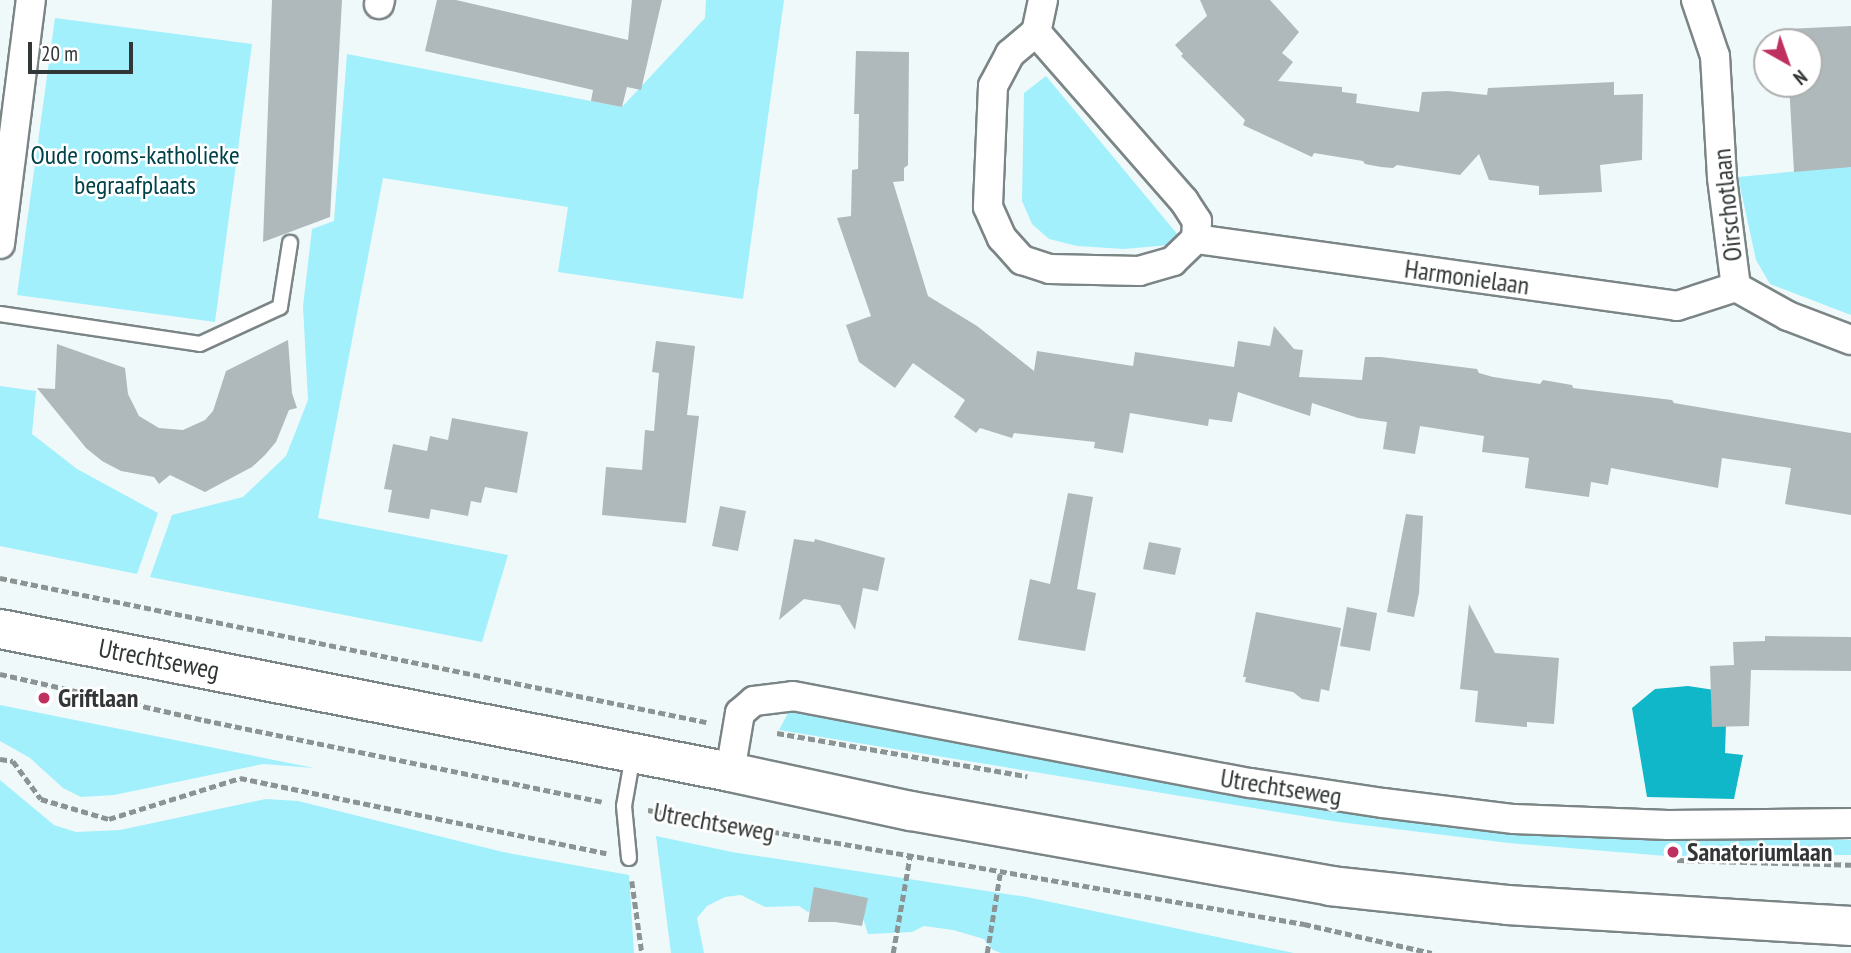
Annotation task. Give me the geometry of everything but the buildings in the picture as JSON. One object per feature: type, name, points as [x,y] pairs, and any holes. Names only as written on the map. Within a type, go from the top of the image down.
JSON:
[{"type":"main road","name":"Utrechtseweg","points":[[0,629],[730,772],[911,811],[1330,886],[1507,905],[1851,926]]},
{"type":"street","points":[[0,244],[31,0]]},
{"type":"street","points":[[1036,32],[1184,201],[1197,222],[1196,239],[1173,261],[1139,271],[1050,269],[1022,260],[1002,238],[988,207],[993,86],[1010,54],[1036,32],[1043,0]]},
{"type":"street","name":"Oirschotlaan","points":[[1696,0],[1715,55],[1722,178],[1736,287],[1788,316],[1851,340]]},
{"type":"street","name":"Harmonielaan","points":[[1196,239],[1677,306],[1736,287]]},
{"type":"street","name":"Utrechtseweg","points":[[730,772],[740,713],[754,701],[793,696],[1251,783],[1382,803],[1514,818],[1612,823],[1851,823]]},
{"type":"lane","points":[[0,314],[200,344],[280,307],[290,243]]},
{"type":"lane","points":[[629,858],[624,806],[633,753]]},
{"type":"path","name":"Utrechtseweg","points":[[0,674],[204,720],[624,806],[1000,874],[1304,925],[1432,953]]},
{"type":"path","points":[[0,759],[13,761],[41,799],[109,819],[240,778],[629,858],[642,953]]},
{"type":"path","points":[[893,953],[910,856]]},
{"type":"path","points":[[987,953],[1000,874]]},
{"type":"green space","points":[[706,0],[784,0],[743,299],[558,272],[568,207],[383,178],[318,518],[508,555],[482,642],[150,577],[172,515],[243,497],[286,456],[308,400],[303,306],[312,229],[334,221],[347,54],[622,107],[705,18]]},
{"type":"green space","name":"Oude rooms-katholieke begraafplaats","points":[[55,18],[252,44],[215,322],[17,295]]},
{"type":"green space","points":[[1046,76],[1178,235],[1169,245],[1124,249],[1077,246],[1049,239],[1032,224],[1022,201],[1024,93]]},
{"type":"green space","points":[[1851,166],[1851,315],[1770,284],[1756,260],[1738,177]]},
{"type":"green space","points":[[0,386],[36,391],[32,434],[77,469],[158,513],[137,574],[0,546]]},
{"type":"green space","points":[[0,705],[314,768],[263,764],[114,795],[81,797],[63,788],[30,758],[0,741]]},
{"type":"green space","points":[[789,711],[1336,807],[1667,833],[1851,840],[1851,855],[1666,856],[1509,843],[1339,822],[779,730]]},
{"type":"green space","points":[[0,780],[54,825],[76,832],[120,830],[266,799],[298,801],[503,852],[629,875],[634,953],[0,953]]},
{"type":"green space","points":[[656,836],[732,852],[1027,897],[1294,953],[1001,953],[993,950],[984,939],[953,930],[924,926],[912,932],[868,934],[856,896],[808,912],[799,906],[765,907],[741,895],[725,897],[707,906],[697,918],[704,953],[671,953]]},
{"type":"shaded area","points":[[1688,686],[1721,691],[1727,696],[1725,753],[1743,755],[1734,799],[1647,797],[1632,708],[1655,689]]},
{"type":"place","name":"Griftlaan","points":[[44,698]]},
{"type":"place","name":"Sanatoriumlaan","points":[[1673,852]]}]
